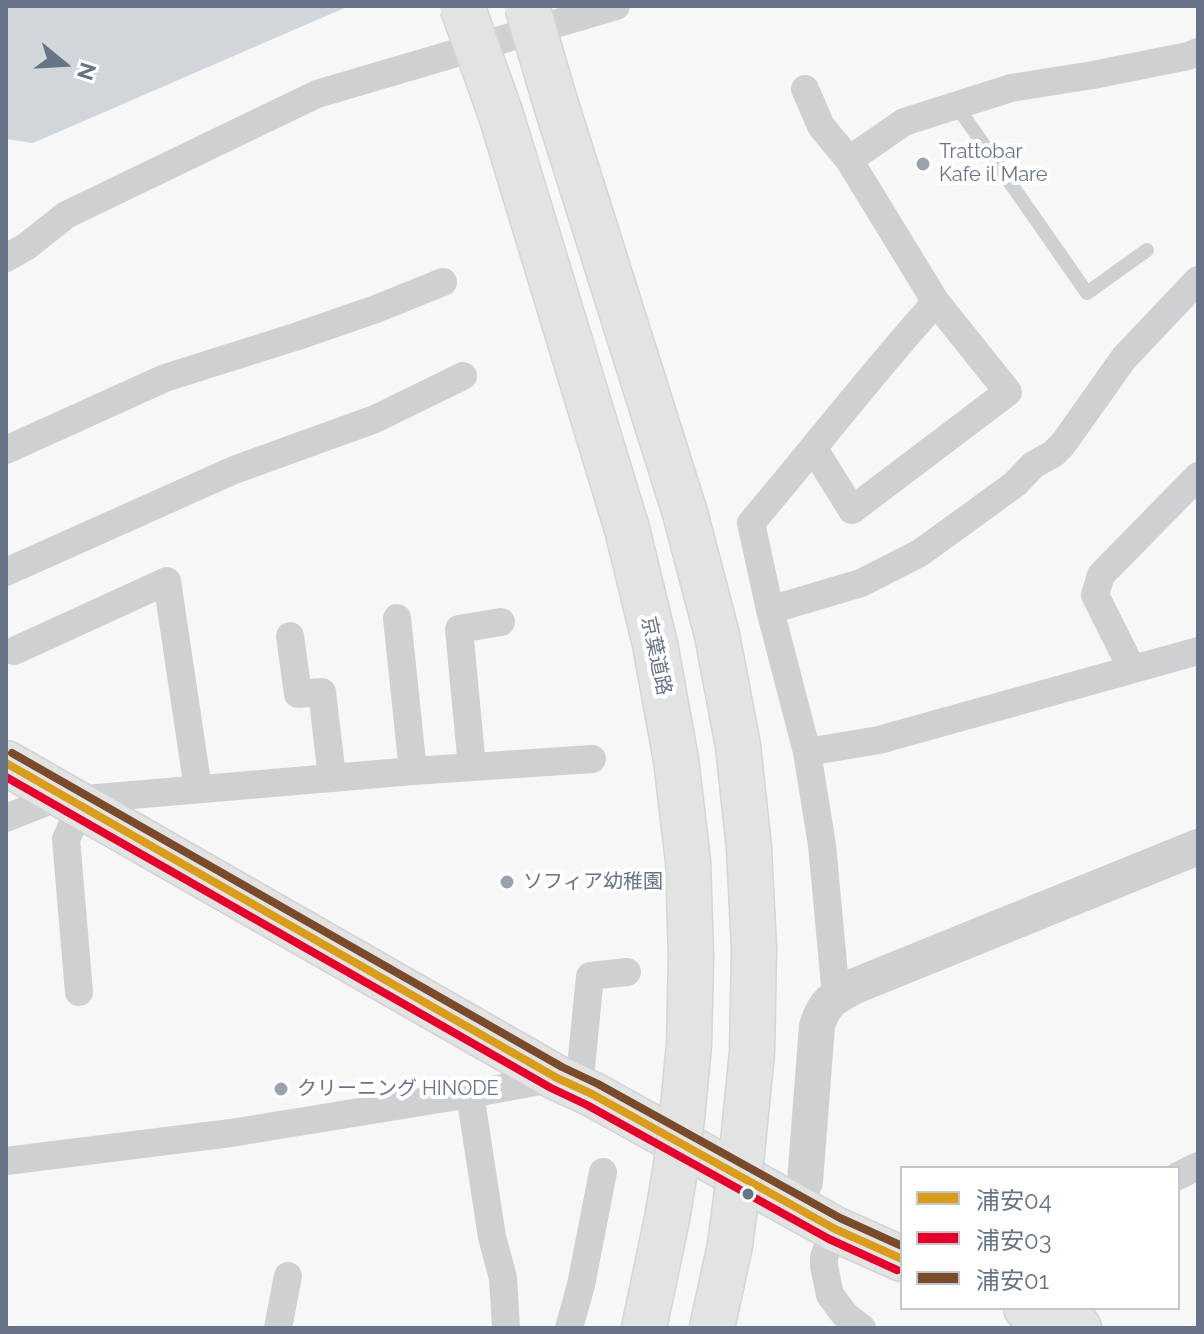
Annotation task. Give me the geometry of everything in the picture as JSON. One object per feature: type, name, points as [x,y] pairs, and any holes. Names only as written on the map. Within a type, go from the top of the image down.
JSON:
[{"type":"main road","name":"京葉道路","points":[[462,6],[501,115],[627,529],[655,644],[674,746],[688,861],[691,956],[689,1045],[676,1165],[644,1328]]},
{"type":"main road","points":[[527,6],[685,513],[717,635],[735,732],[749,848],[754,949],[752,1052],[730,1245],[712,1328]]},
{"type":"main road","points":[[6,763],[568,1083],[835,1229],[900,1258]]},
{"type":"main road","points":[[727,1328],[730,1245]]},
{"type":"main road","points":[[1031,1310],[1079,1328]]},
{"type":"street","points":[[6,258],[27,246],[66,215],[317,94],[616,6]]},
{"type":"street","points":[[849,160],[904,122],[956,105],[1011,88],[1093,75],[1198,52]]},
{"type":"street","points":[[805,89],[821,126],[849,160],[936,302],[1008,392],[852,510],[814,449]]},
{"type":"street","points":[[770,610],[861,583],[920,553],[1015,484],[1033,465],[1053,454],[1063,444],[1124,358],[1198,280]]},
{"type":"street","points":[[6,450],[165,378],[338,323],[443,282]]},
{"type":"street","points":[[836,996],[822,845],[807,752],[751,523],[896,346],[936,302]]},
{"type":"street","points":[[6,572],[234,470],[375,419],[463,376]]},
{"type":"street","points":[[1132,669],[1095,595],[1101,575],[1198,476]]},
{"type":"street","points":[[14,651],[167,581],[198,789]]},
{"type":"street","points":[[397,618],[413,771]]},
{"type":"street","points":[[472,767],[459,629],[501,622]]},
{"type":"street","points":[[290,636],[298,694],[322,692],[332,777]]},
{"type":"street","points":[[807,752],[879,740],[1198,651]]},
{"type":"street","points":[[6,818],[73,800],[332,777],[592,759]]},
{"type":"street","points":[[73,800],[66,839],[79,992]]},
{"type":"street","points":[[793,1206],[805,1182],[817,1026],[822,1009],[836,996],[1198,847]]},
{"type":"street","points":[[6,1161],[231,1133],[470,1094],[568,1083],[590,976],[627,972]]},
{"type":"street","points":[[470,1094],[492,1237],[503,1278],[506,1328]]},
{"type":"street","points":[[1180,1175],[1198,1166]]},
{"type":"street","points":[[569,1328],[581,1285],[603,1172]]},
{"type":"street","points":[[835,1229],[824,1257],[830,1295],[845,1315],[862,1328]]},
{"type":"street","points":[[278,1328],[288,1276]]},
{"type":"lane","points":[[956,105],[1087,293],[1147,250]]},
{"type":"shaded area","points":[[6,6],[349,6],[33,143],[6,139]]},
{"type":"transit line","name":"浦安01","points":[[12,753],[562,1067],[840,1218],[900,1245]]},
{"type":"transit line","name":"浦安04","points":[[6,763],[557,1078],[592,1094],[835,1229],[900,1258]]},
{"type":"transit line","name":"浦安03","points":[[6,777],[551,1088],[829,1239],[897,1270]]},
{"type":"place","name":"Trattobar Kafe il Mare","points":[[923,164]]},
{"type":"place","name":"ソフィア幼稚園","points":[[507,882]]},
{"type":"place","name":"クリーニング HINODE","points":[[281,1089]]}]
